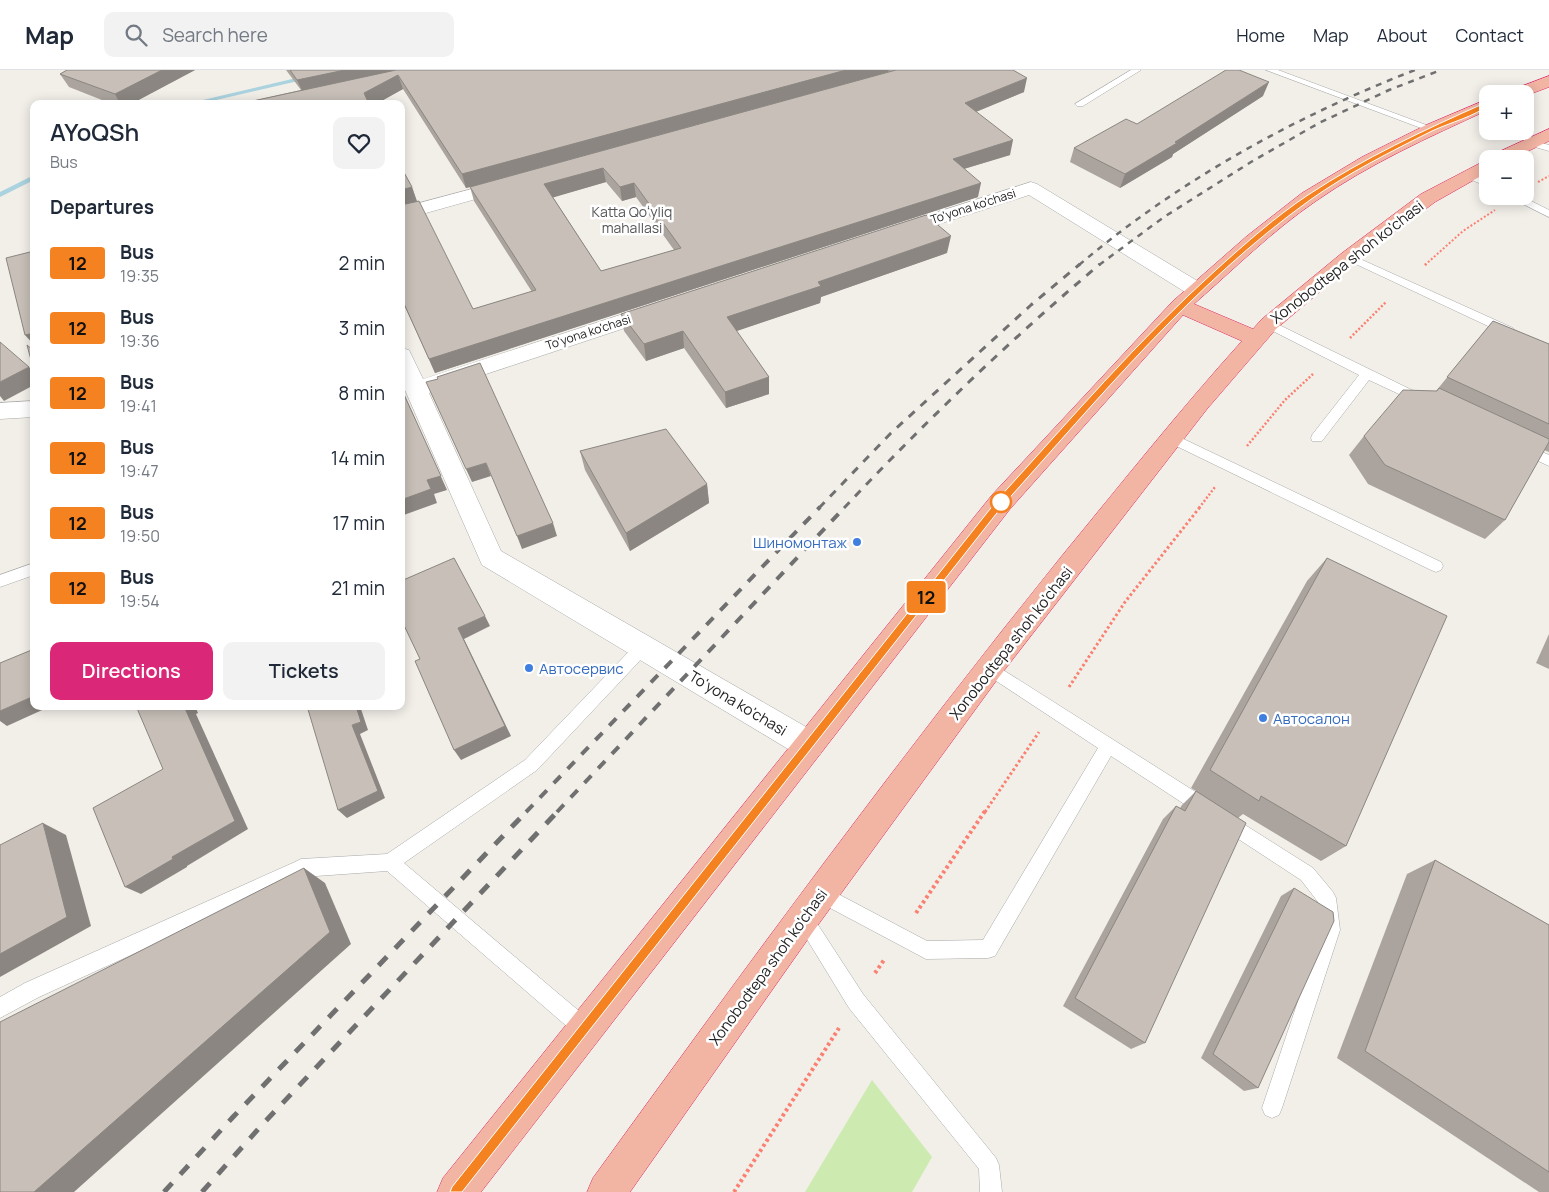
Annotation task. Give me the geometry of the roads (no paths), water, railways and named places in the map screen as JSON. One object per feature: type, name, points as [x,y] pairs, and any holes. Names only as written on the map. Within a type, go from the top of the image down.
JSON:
[{"type":"highway","points":[[1534,87],[1549,81]]},
{"type":"highway","points":[[457,1192],[1001,502],[1096,395],[1189,298],[1254,240],[1309,198],[1368,161],[1479,108]]},
{"type":"highway","points":[[1517,150],[1549,134]]},
{"type":"highway","name":"Xonobodtepa shoh ko'chasi","points":[[607,1192],[803,917],[990,668],[1171,438],[1262,331],[1349,257],[1428,198],[1479,176]]},
{"type":"highway","points":[[1189,298],[1262,331]]},
{"type":"street","points":[[405,213],[526,180]]},
{"type":"street","name":"To'yona ko'chasi","points":[[880,237],[1031,188],[1189,298]]},
{"type":"street","name":"To'yona ko'chasi","points":[[416,389],[672,305]]},
{"type":"street","name":"To'yona ko'chasi","points":[[405,364],[491,558],[809,745]]},
{"type":"street","points":[[0,411],[30,408]]},
{"type":"lane","points":[[1080,104],[1137,70]]},
{"type":"lane","points":[[1270,70],[1432,129]]},
{"type":"lane","points":[[1531,143],[1549,148]]},
{"type":"lane","points":[[1530,205],[1549,214]]},
{"type":"lane","points":[[1349,257],[1522,337]]},
{"type":"lane","points":[[1262,331],[1331,357],[1427,402]]},
{"type":"lane","points":[[1317,438],[1366,374]]},
{"type":"lane","points":[[1171,438],[1436,566]]},
{"type":"lane","points":[[1514,444],[1549,460]]},
{"type":"lane","points":[[0,581],[30,571]]},
{"type":"lane","points":[[0,1008],[32,990],[301,868],[390,862],[531,765],[644,647]]},
{"type":"lane","points":[[990,668],[1307,874],[1327,898],[1331,930],[1272,1108]]},
{"type":"lane","points":[[821,894],[926,950],[988,949],[1109,746]]},
{"type":"lane","points":[[390,862],[585,1029]]},
{"type":"lane","points":[[803,917],[856,1001],[989,1165],[991,1192]]},
{"type":"waterway","points":[[207,100],[309,77]]},
{"type":"waterway","points":[[0,195],[30,179]]},
{"type":"railway","points":[[1079,265],[1156,206],[1239,154],[1325,108],[1415,70]]},
{"type":"railway","points":[[1099,265],[1164,217],[1251,162],[1319,123],[1389,90],[1441,70]]},
{"type":"railway","points":[[819,508],[891,433],[1031,305],[1080,264]]},
{"type":"railway","points":[[844,508],[969,382],[1033,322],[1100,264]]},
{"type":"railway","points":[[526,812],[820,507]]},
{"type":"railway","points":[[557,812],[845,507]]},
{"type":"railway","points":[[164,1192],[233,1117],[527,811]]},
{"type":"railway","points":[[202,1192],[261,1126],[558,811]]},
{"type":"place","name":"Шиномонтаж","points":[[857,542]]},
{"type":"place","name":"Автосервис","points":[[529,668]]},
{"type":"place","name":"Автосалон","points":[[1263,718]]},
{"type":"district","name":"Katta Qoʻyliq mahallasi","points":[[632,220]]}]
